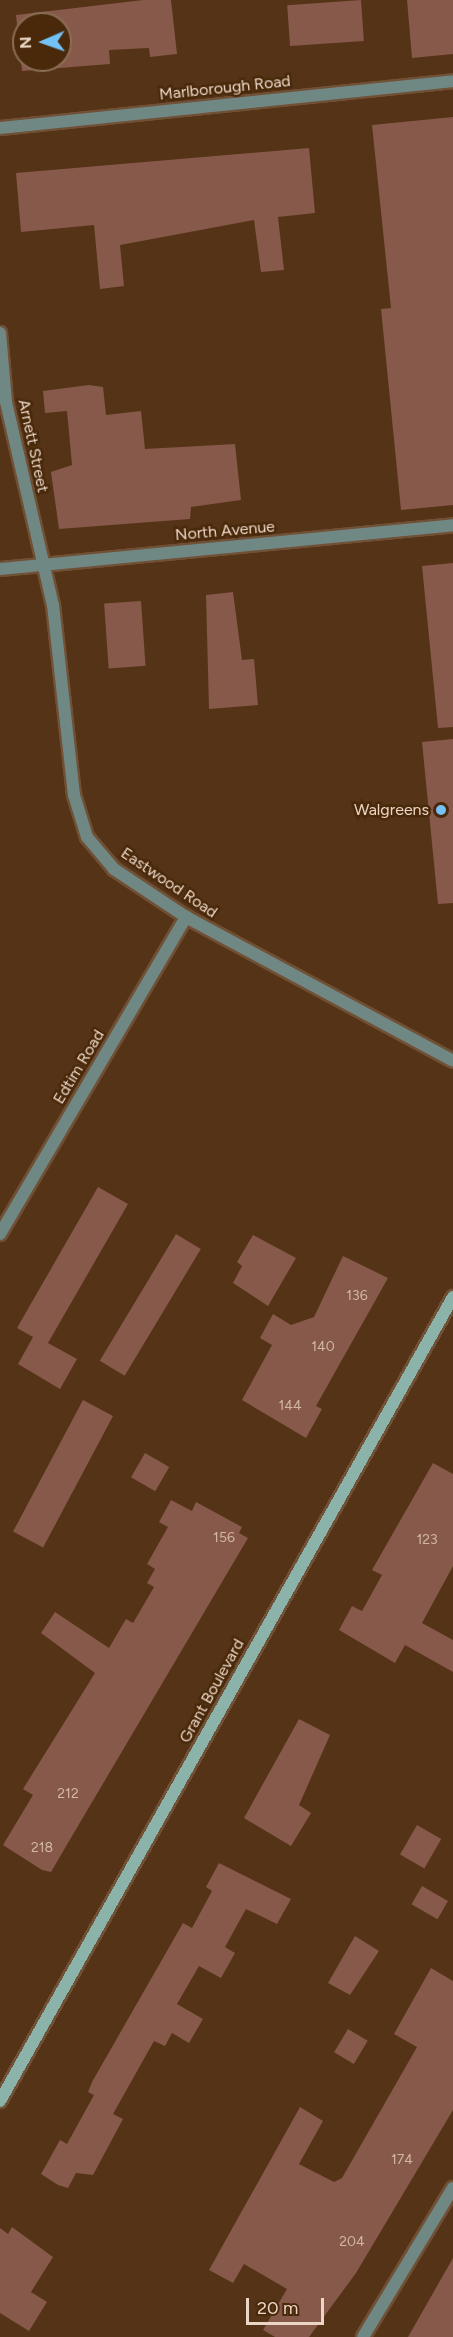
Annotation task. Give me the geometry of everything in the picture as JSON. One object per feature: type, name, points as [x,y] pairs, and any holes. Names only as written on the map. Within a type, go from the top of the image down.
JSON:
[{"type":"street","name":"Marlborough Road","points":[[0,128],[453,81]]},
{"type":"street","name":"Arnett Street","points":[[0,333],[6,402],[42,565]]},
{"type":"street","name":"North Avenue","points":[[0,569],[453,525]]},
{"type":"street","name":"Eastwood Road","points":[[42,565],[52,605],[74,795],[87,837],[114,869],[186,917],[453,1061]]},
{"type":"street","name":"Edtim Road","points":[[0,1234],[186,917]]},
{"type":"street","name":"Grant Boulevard","points":[[0,2102],[453,1297]]},
{"type":"street","points":[[363,2337],[453,2188]]},
{"type":"building","points":[[143,0],[171,0],[177,54],[150,57],[149,48],[109,50],[110,64],[72,67],[72,12],[41,12]]},
{"type":"building","points":[[361,0],[364,41],[290,46],[287,5]]},
{"type":"building","points":[[407,0],[453,0],[453,54],[412,58]]},
{"type":"building","points":[[453,117],[453,505],[401,510],[381,309],[391,308],[372,125]]},
{"type":"building","points":[[309,148],[315,213],[278,217],[284,270],[261,272],[254,220],[120,245],[124,286],[100,289],[94,225],[21,232],[16,173]]},
{"type":"building","points":[[89,385],[103,387],[106,415],[141,411],[145,449],[235,444],[241,500],[191,507],[190,519],[59,529],[51,472],[72,465],[67,411],[45,413],[43,391]]},
{"type":"building","points":[[453,563],[453,727],[438,728],[422,566]]},
{"type":"building","points":[[233,592],[242,660],[254,659],[258,705],[209,709],[206,595]]},
{"type":"building","points":[[141,601],[146,666],[109,668],[104,604]]},
{"type":"building","name":"Walgreens","points":[[453,739],[453,903],[438,904],[422,742]]},
{"type":"building","points":[[98,1187],[128,1204],[48,1343],[77,1359],[60,1389],[18,1364],[33,1337],[17,1328]]},
{"type":"building","points":[[176,1234],[201,1249],[125,1376],[100,1361]]},
{"type":"building","points":[[253,1235],[296,1258],[268,1306],[233,1283],[242,1266],[237,1262]]},
{"type":"building","points":[[343,1256],[388,1278],[316,1406],[322,1409],[306,1438],[242,1400],[272,1345],[260,1338],[273,1314],[291,1325],[314,1317]]},
{"type":"building","points":[[83,1400],[113,1416],[43,1548],[13,1532]]},
{"type":"building","points":[[145,1453],[169,1467],[155,1491],[131,1477]]},
{"type":"building","points":[[433,1463],[453,1474],[453,1566],[422,1623],[453,1640],[453,1672],[405,1645],[395,1663],[339,1630],[352,1606],[362,1611],[382,1575],[372,1570]]},
{"type":"building","points":[[171,1500],[192,1511],[196,1502],[242,1527],[239,1533],[248,1538],[51,1872],[42,1870],[3,1845],[33,1795],[23,1789],[95,1673],[41,1633],[55,1612],[109,1648],[126,1619],[133,1623],[154,1587],[147,1583],[155,1569],[147,1564],[168,1527],[159,1522]]},
{"type":"building","points":[[299,1719],[330,1735],[299,1805],[311,1813],[291,1846],[244,1818]]},
{"type":"building","points":[[417,1825],[441,1839],[424,1868],[400,1854]]},
{"type":"building","points":[[219,1863],[291,1899],[277,1924],[246,1909],[225,1947],[235,1953],[221,1978],[199,1966],[177,2004],[203,2019],[189,2043],[172,2033],[165,2046],[154,2041],[113,2114],[123,2119],[93,2175],[76,2173],[68,2188],[58,2185],[41,2174],[60,2140],[67,2144],[94,2095],[88,2092],[92,2082],[183,1923],[192,1928],[212,1891],[206,1887]]},
{"type":"building","points":[[422,1886],[448,1901],[437,1919],[412,1904]]},
{"type":"building","points":[[355,1936],[379,1951],[350,1995],[328,1983]]},
{"type":"building","points":[[431,1968],[453,1981],[453,2110],[356,2273],[309,2337],[275,2337],[263,2330],[287,2289],[244,2264],[233,2283],[209,2270],[300,2107],[323,2121],[299,2164],[334,2182],[342,2178],[417,2047],[394,2034]]},
{"type":"building","points":[[348,2029],[368,2041],[354,2064],[334,2052]]},
{"type":"building","points":[[12,2227],[53,2257],[31,2292],[47,2302],[29,2331],[0,2313],[0,2228],[8,2234]]},
{"type":"building","points":[[453,2258],[453,2337],[408,2337]]},
{"type":"place","name":"Walgreens","points":[[441,810]]}]
